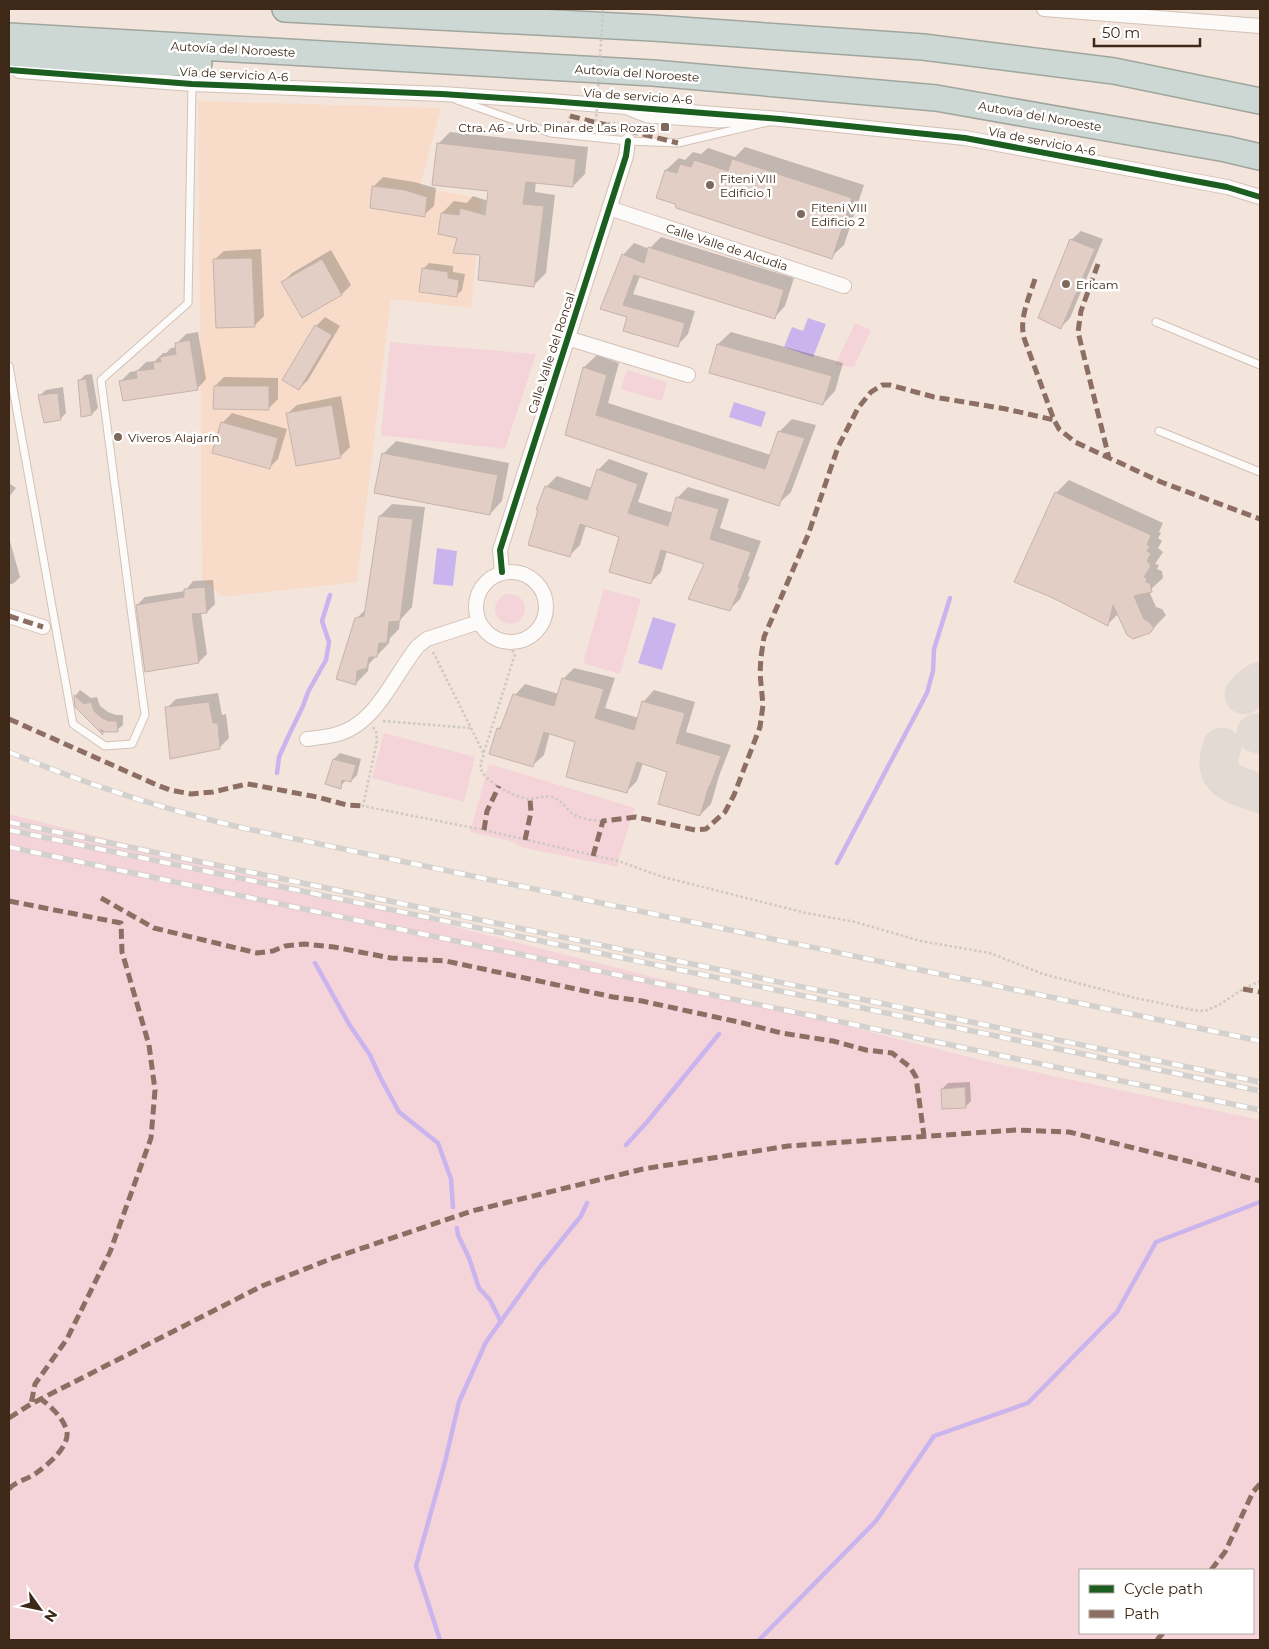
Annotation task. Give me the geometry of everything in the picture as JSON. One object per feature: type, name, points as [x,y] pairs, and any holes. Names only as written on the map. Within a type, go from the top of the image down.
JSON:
[{"type":"highway","points":[[285,9],[653,28],[922,47],[1114,70],[1260,101]]},
{"type":"highway","name":"Autovía del Noroeste","points":[[9,36],[653,73],[936,98],[1226,149],[1260,157]]},
{"type":"highway","points":[[9,59],[205,63],[432,61]]},
{"type":"street","points":[[1044,9],[1260,26]]},
{"type":"street","name":"Vía de servicio A-6","points":[[9,70],[192,84],[442,94],[613,105],[780,119],[965,138],[1227,187],[1260,197]]},
{"type":"street","name":"Calle Valle del Roncal","points":[[502,572],[500,550],[626,156],[628,141]]},
{"type":"street","name":"Calle Valle de Alcudia","points":[[609,208],[844,286]]},
{"type":"street","points":[[567,338],[688,375]]},
{"type":"street","points":[[502,572],[517,572],[531,578],[542,590],[546,602],[544,619],[538,629],[529,637],[518,641],[506,642],[486,632],[479,622],[476,612],[478,592],[492,576],[502,572]]},
{"type":"street","points":[[9,616],[43,627]]},
{"type":"street","points":[[307,739],[336,735],[368,723],[372,712],[411,654],[427,639],[479,622]]},
{"type":"lane","points":[[9,366],[73,724],[105,746],[132,744],[145,715],[101,380],[188,303],[192,84]]},
{"type":"lane","points":[[442,94],[551,133],[628,141],[678,143],[780,119]]},
{"type":"lane","points":[[1156,322],[1260,365]]},
{"type":"lane","points":[[1160,431],[1260,472]]},
{"type":"path","points":[[570,116],[568,125],[640,129],[640,125],[596,122],[603,9]]},
{"type":"path","points":[[427,639],[484,754]]},
{"type":"path","points":[[506,642],[515,654],[480,766],[482,771],[485,776],[507,791],[523,798],[551,797],[561,802],[573,814],[592,820],[603,821]]},
{"type":"path","points":[[368,723],[384,720],[470,728]]},
{"type":"path","points":[[368,723],[376,731],[377,741],[363,806],[484,830],[618,862],[663,877],[855,922],[921,941],[990,953],[1042,974],[1131,997],[1193,1010],[1204,1011],[1219,1005],[1243,989],[1260,981]]},
{"type":"shaded area","points":[[198,101],[441,108],[420,187],[482,199],[471,308],[391,299],[357,582],[223,597],[202,579]]},
{"type":"shaded area","points":[[808,318],[826,324],[813,357],[784,347],[792,327],[803,331]]},
{"type":"shaded area","points":[[855,323],[871,330],[854,367],[835,365]]},
{"type":"shaded area","points":[[390,342],[536,354],[505,449],[381,435]]},
{"type":"shaded area","points":[[627,370],[667,382],[662,401],[621,389]]},
{"type":"shaded area","points":[[734,402],[766,412],[761,427],[729,417]]},
{"type":"shaded area","points":[[437,548],[457,551],[453,586],[433,584]]},
{"type":"shaded area","points":[[604,589],[641,599],[620,674],[583,663]]},
{"type":"shaded area","points":[[510,594],[521,598],[525,609],[521,620],[510,624],[499,620],[495,609],[499,598]]},
{"type":"shaded area","points":[[653,617],[676,624],[662,670],[638,663]]},
{"type":"shaded area","points":[[384,733],[475,757],[464,802],[372,778]]},
{"type":"shaded area","points":[[489,764],[635,808],[619,857],[618,867],[524,848],[511,841],[470,832]]},
{"type":"shaded area","points":[[9,814],[993,1063],[1260,1120],[1260,1640],[9,1640]]},
{"type":"building","points":[[437,143],[576,159],[573,187],[526,182],[523,204],[544,206],[534,287],[478,280],[480,255],[453,253],[457,238],[438,234],[441,213],[459,215],[460,208],[485,215],[488,191],[432,185]]},
{"type":"building","points":[[732,159],[852,198],[832,259],[676,208],[675,204],[656,198],[665,170],[677,173],[680,164],[691,167],[694,160],[728,171]]},
{"type":"building","points":[[372,186],[405,190],[427,197],[425,217],[370,208]]},
{"type":"building","name":"Ericam","points":[[1070,239],[1095,249],[1061,329],[1038,318]]},
{"type":"building","points":[[648,247],[784,290],[775,319],[634,275],[623,305],[685,323],[678,347],[623,331],[627,317],[600,309],[622,254],[644,263]]},
{"type":"building","points":[[252,258],[255,327],[216,328],[213,259]]},
{"type":"building","points":[[322,259],[342,295],[302,318],[281,282]]},
{"type":"building","points":[[422,268],[448,272],[448,278],[459,280],[457,297],[419,292]]},
{"type":"building","points":[[315,325],[332,335],[299,390],[282,380]]},
{"type":"building","points":[[190,340],[198,390],[123,401],[119,381],[137,378],[136,371],[154,369],[153,362],[161,362],[160,357],[176,354],[175,343]]},
{"type":"building","points":[[717,344],[832,376],[823,405],[709,373]]},
{"type":"building","points":[[583,367],[607,375],[596,415],[765,469],[778,431],[805,438],[779,506],[565,435]]},
{"type":"building","points":[[86,379],[92,415],[81,417],[78,380]]},
{"type":"building","points":[[214,386],[269,386],[269,410],[213,409]]},
{"type":"building","points":[[58,393],[61,420],[44,423],[38,395]]},
{"type":"building","points":[[332,405],[341,458],[296,466],[286,413]]},
{"type":"building","points":[[221,422],[278,438],[270,469],[212,453]]},
{"type":"building","points":[[382,453],[498,475],[490,515],[374,493]]},
{"type":"building","points":[[597,469],[638,484],[628,513],[668,526],[676,497],[719,509],[710,539],[751,552],[738,587],[740,588],[730,611],[688,599],[704,564],[661,550],[651,584],[609,572],[619,537],[580,524],[570,557],[528,545],[538,510],[536,510],[545,486],[587,500]]},
{"type":"building","points":[[1055,492],[1151,535],[1147,545],[1150,546],[1147,551],[1151,554],[1147,561],[1151,566],[1144,577],[1147,578],[1146,582],[1150,583],[1152,592],[1134,596],[1144,619],[1154,628],[1150,633],[1133,639],[1127,635],[1113,605],[1108,626],[1051,597],[1014,582]]},
{"type":"building","points":[[379,516],[413,519],[400,621],[389,622],[387,643],[379,643],[377,657],[369,657],[367,668],[357,671],[356,685],[336,679],[355,618],[364,616]]},
{"type":"building","points":[[205,587],[207,613],[192,614],[199,663],[145,672],[136,605],[184,597],[184,589]]},
{"type":"building","points":[[562,678],[604,689],[595,718],[634,730],[642,701],[685,713],[676,743],[721,756],[700,816],[658,804],[667,772],[637,762],[627,793],[566,777],[575,742],[544,732],[533,767],[489,754],[497,728],[500,729],[513,694],[554,706]]},
{"type":"building","points":[[74,695],[84,704],[91,702],[94,711],[102,718],[109,721],[117,721],[118,732],[105,732],[100,729],[103,735],[75,707]]},
{"type":"building","points":[[209,702],[213,723],[218,723],[220,749],[170,759],[165,707]]},
{"type":"building","points":[[333,759],[356,765],[351,782],[342,780],[341,789],[325,784]]},
{"type":"building","points":[[965,1087],[966,1108],[942,1109],[941,1089]]},
{"type":"waterway","points":[[277,773],[279,757],[308,692],[326,660],[329,642],[322,621],[330,595]]},
{"type":"waterway","points":[[837,863],[927,693],[933,671],[934,649],[950,598]]},
{"type":"waterway","points":[[315,963],[349,1024],[370,1055],[399,1112],[438,1143],[451,1179],[453,1207]]},
{"type":"waterway","points":[[626,1145],[719,1034]]},
{"type":"waterway","points":[[759,1640],[876,1521],[934,1436],[1028,1403],[1117,1312],[1156,1242],[1260,1202]]},
{"type":"waterway","points":[[440,1640],[416,1566],[445,1462],[459,1402],[486,1342],[539,1268],[581,1216],[587,1203]]},
{"type":"waterway","points":[[457,1228],[479,1288],[490,1300],[501,1322]]},
{"type":"taxiway","points":[[1244,695],[1260,681]]},
{"type":"taxiway","points":[[1256,733],[1260,734]]},
{"type":"taxiway","points":[[1222,747],[1219,758],[1219,767],[1222,774],[1234,784],[1260,794]]},
{"type":"railway","points":[[9,752],[66,775],[125,795],[183,813],[243,828],[1260,1041]]},
{"type":"railway","points":[[9,822],[1260,1082]]},
{"type":"railway","points":[[9,830],[1260,1091]]},
{"type":"railway","points":[[9,847],[1260,1110]]},
{"type":"marked path","points":[[570,116],[678,143]]},
{"type":"marked path","points":[[1098,264],[1081,311],[1078,332],[1109,458]]},
{"type":"marked path","points":[[1035,279],[1025,308],[1024,338],[1059,429],[1075,442],[1161,482],[1260,519]]},
{"type":"marked path","points":[[593,856],[603,821],[636,817],[695,830],[706,829],[725,812],[734,795],[760,727],[763,705],[760,673],[764,637],[808,535],[838,447],[858,408],[871,392],[882,385],[890,385],[934,397],[1006,409],[1054,420]]},
{"type":"marked path","points":[[9,616],[43,627]]},
{"type":"marked path","points":[[9,719],[170,790],[191,794],[213,792],[247,784],[317,797],[347,805],[363,806]]},
{"type":"marked path","points":[[484,830],[487,811],[499,786]]},
{"type":"marked path","points":[[525,840],[531,812],[530,799]]},
{"type":"marked path","points":[[101,898],[154,928],[257,953],[273,951],[285,946],[305,944],[334,947],[391,958],[446,961],[613,997],[642,1001],[781,1033],[833,1041],[866,1050],[892,1053],[910,1067],[916,1077],[924,1136]]},
{"type":"marked path","points":[[9,901],[121,923],[122,952],[149,1045],[155,1090],[151,1138],[110,1252],[67,1339],[35,1384],[31,1404]]},
{"type":"marked path","points":[[1243,989],[1260,992]]},
{"type":"marked path","points":[[9,1418],[31,1404],[262,1286],[333,1258],[472,1211],[643,1169],[788,1146],[1016,1130],[1069,1132],[1260,1181]]},
{"type":"marked path","points":[[9,1489],[35,1474],[51,1461],[65,1444],[67,1438],[65,1427],[53,1409],[41,1399]]},
{"type":"marked path","points":[[1212,1569],[1225,1552],[1253,1492],[1260,1484]]},
{"type":"marked path","points":[[1157,1640],[1162,1634]]},
{"type":"cycle path","points":[[9,70],[192,84],[442,94],[780,119],[965,138],[1227,187],[1260,197]]},
{"type":"cycle path","points":[[502,572],[500,550],[626,156],[628,141]]},
{"type":"place","name":"Ctra. A6 - Urb. Pinar de Las Rozas","points":[[665,127]]},
{"type":"place","name":"Fiteni VIII Edificio 1","points":[[710,185]]},
{"type":"place","name":"Fiteni VIII Edificio 2","points":[[801,214]]},
{"type":"place","name":"Ericam","points":[[1066,284]]},
{"type":"place","name":"Viveros Alajarín","points":[[118,437]]}]
